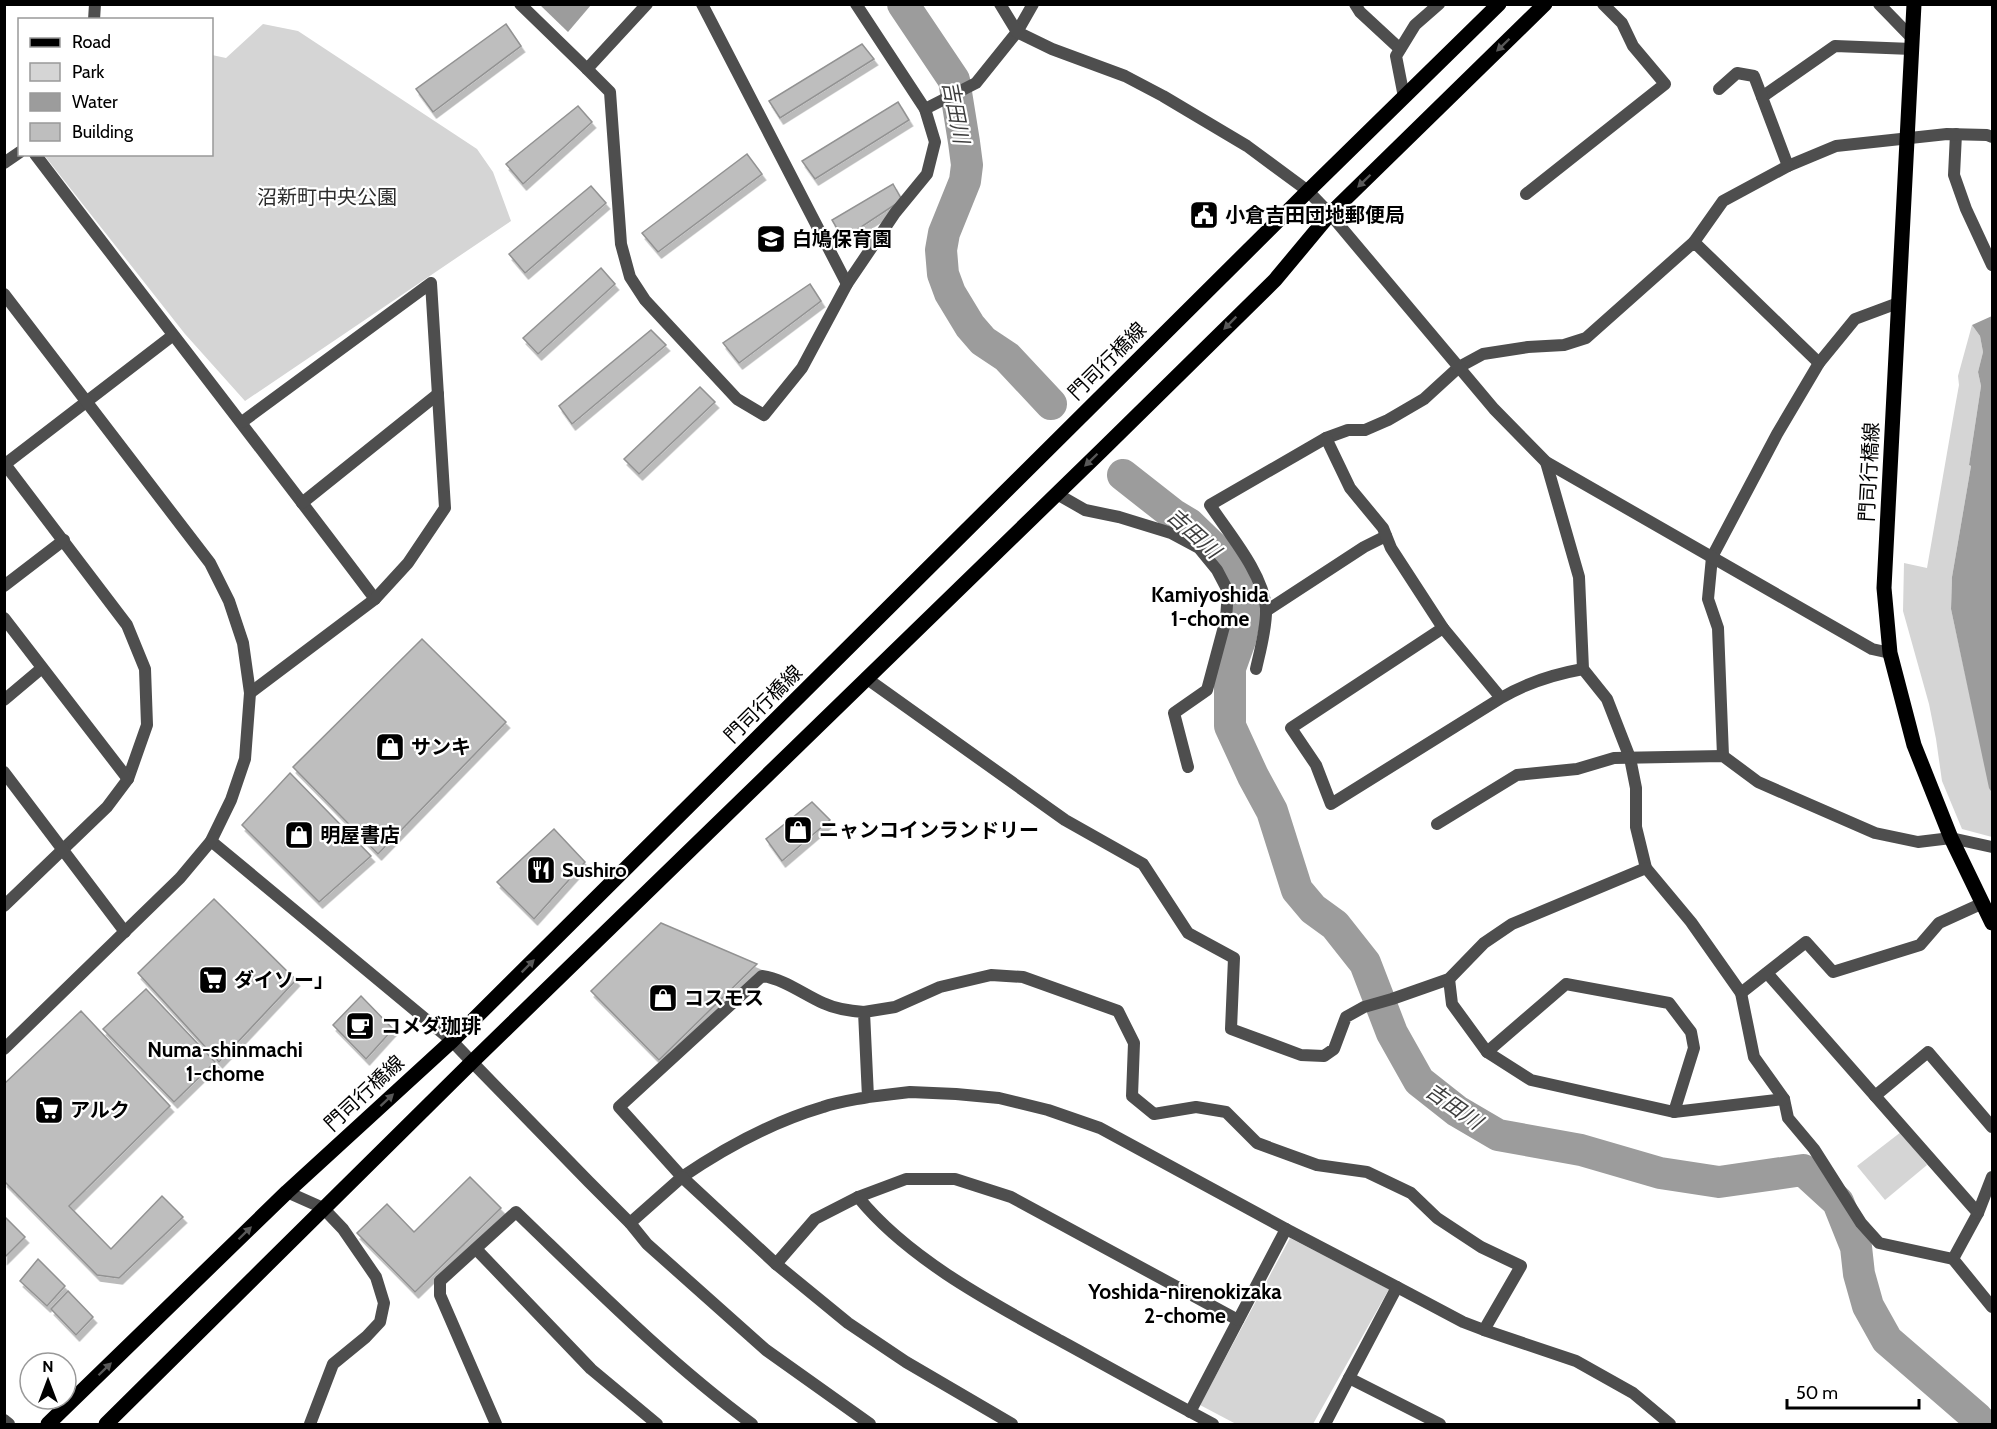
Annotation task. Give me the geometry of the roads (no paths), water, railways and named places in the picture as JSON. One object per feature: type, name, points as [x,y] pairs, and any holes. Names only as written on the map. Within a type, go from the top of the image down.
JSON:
[{"type":"main road","name":"門司行橋線","points":[[48,1425],[287,1192],[452,1041],[1499,4]]},
{"type":"main road","points":[[106,1425],[472,1062],[1275,280],[1330,214],[1545,4]]},
{"type":"main road","name":"門司行橋線","points":[[1914,4],[1884,588],[1890,653],[1914,745],[1951,838],[1992,922]]},
{"type":"street","points":[[520,4],[609,92],[621,244],[630,278],[645,300],[737,399],[764,415],[802,368],[847,284],[895,213],[927,174],[935,142],[926,109],[856,4]]},
{"type":"street","points":[[587,69],[647,4]]},
{"type":"street","points":[[702,4],[847,284]]},
{"type":"street","points":[[1000,4],[1017,32],[1052,49],[1125,76],[1163,96],[1246,146],[1308,191],[1330,214],[1494,409],[1546,462],[1872,649],[1890,653]]},
{"type":"street","points":[[926,109],[976,83],[1017,32],[1032,4]]},
{"type":"street","points":[[1355,4],[1360,12],[1400,50]]},
{"type":"street","points":[[1404,97],[1396,56],[1415,25],[1438,4]]},
{"type":"street","points":[[1527,194],[1665,84],[1634,46],[1622,23],[1603,4]]},
{"type":"street","points":[[1879,4],[1912,44]]},
{"type":"street","points":[[1762,97],[1835,46],[1912,44]]},
{"type":"street","points":[[1719,89],[1737,73],[1754,76],[1788,166]]},
{"type":"street","points":[[1956,134],[1954,175],[1992,265]]},
{"type":"street","points":[[1256,669],[1266,611],[1264,595],[1251,567],[1210,505],[1326,438],[1348,430],[1365,430],[1388,420],[1424,399],[1458,367],[1483,354],[1528,347],[1564,345],[1586,338],[1694,242],[1723,201],[1788,166],[1836,146],[1956,134],[1992,137]]},
{"type":"street","points":[[4,163],[18,153]]},
{"type":"street","points":[[37,156],[375,599]]},
{"type":"street","points":[[1694,242],[1819,363]]},
{"type":"street","points":[[242,422],[431,283],[445,508],[408,563],[375,599],[250,693]]},
{"type":"street","points":[[4,294],[210,563],[230,601],[243,643],[250,693],[245,759],[231,800],[212,841],[180,878],[4,1049]]},
{"type":"street","points":[[1723,756],[1718,628],[1708,599],[1712,557],[1777,434],[1819,363],[1855,319],[1898,303]]},
{"type":"street","points":[[4,906],[107,807],[128,779],[147,724],[145,669],[127,625],[5,464],[172,336]]},
{"type":"street","points":[[302,503],[438,394]]},
{"type":"street","points":[[1326,438],[1350,488],[1383,528],[1391,548],[1443,628],[1501,698]]},
{"type":"street","points":[[1546,462],[1579,577],[1584,669],[1607,699],[1630,758],[1636,788],[1636,827],[1646,868],[1691,922],[1741,993],[1754,1057],[1784,1099],[1788,1118],[1814,1149],[1861,1223],[1880,1243],[1953,1259],[1992,1307]]},
{"type":"street","points":[[1057,494],[1085,510],[1119,517],[1171,533],[1198,548],[1217,570],[1228,591],[1226,619],[1207,690],[1174,712],[1188,767]]},
{"type":"street","points":[[1266,611],[1364,547],[1386,536]]},
{"type":"street","points":[[4,586],[64,540]]},
{"type":"street","points":[[4,618],[128,779]]},
{"type":"street","points":[[1443,628],[1291,728],[1317,765],[1331,804],[1512,692],[1556,674],[1584,669]]},
{"type":"street","points":[[4,700],[42,668]]},
{"type":"street","points":[[866,678],[1065,820],[1143,864],[1188,933],[1234,958],[1231,1029],[1301,1055],[1324,1056],[1334,1049],[1346,1017],[1365,1007],[1449,979],[1484,943],[1512,924],[1646,868]]},
{"type":"street","points":[[1437,824],[1517,775],[1577,769],[1614,758],[1723,756],[1758,782],[1875,832],[1918,842],[1951,838],[1992,847]]},
{"type":"street","points":[[4,772],[125,932]]},
{"type":"street","points":[[212,841],[452,1041],[630,1223],[647,1244],[766,1350],[866,1423]]},
{"type":"street","points":[[1741,993],[1806,942],[1833,972],[1920,945],[1939,923],[1983,903]]},
{"type":"street","points":[[1767,973],[1978,1213]]},
{"type":"street","points":[[1012,1425],[886,1349],[848,1323],[776,1264],[682,1177],[619,1107],[762,976],[773,977],[825,1004],[845,1010],[864,1012],[895,1007],[940,987],[992,975],[1023,976],[1118,1011],[1134,1043],[1132,1096],[1154,1114],[1196,1107],[1226,1112],[1257,1143],[1317,1165],[1367,1172],[1410,1193],[1437,1218],[1481,1247],[1521,1266],[1484,1330]]},
{"type":"street","points":[[1449,979],[1452,1004],[1487,1052],[1531,1080],[1674,1112],[1784,1099]]},
{"type":"street","points":[[1487,1052],[1566,984],[1669,1002],[1691,1032],[1694,1048],[1674,1112]]},
{"type":"street","points":[[864,1012],[868,1097]]},
{"type":"street","points":[[1875,1096],[1928,1052],[1992,1126]]},
{"type":"street","points":[[630,1223],[682,1177],[718,1153],[786,1119],[825,1106],[868,1097],[910,1092],[999,1098],[1048,1110],[1100,1128],[1463,1322],[1576,1361],[1633,1393],[1670,1425]]},
{"type":"street","points":[[1953,1259],[1978,1213],[1992,1177]]},
{"type":"street","points":[[776,1264],[815,1220],[858,1197],[906,1179],[956,1179],[1011,1197],[1238,1320]]},
{"type":"street","points":[[287,1192],[324,1208],[343,1228],[376,1277],[384,1303],[380,1322],[366,1337],[333,1364],[310,1425]]},
{"type":"street","points":[[858,1197],[874,1217],[909,1247],[989,1302],[1213,1425]]},
{"type":"street","points":[[496,1425],[440,1295],[440,1281],[516,1212],[650,1342],[752,1425]]},
{"type":"street","points":[[1190,1412],[1286,1228]]},
{"type":"street","points":[[476,1249],[591,1369],[657,1425]]},
{"type":"street","points":[[1325,1425],[1397,1287]]},
{"type":"street","points":[[1349,1378],[1440,1425]]},
{"type":"street","points":[[4,1420],[9,1425]]},
{"type":"water","points":[[540,5],[591,5],[568,32]]},
{"type":"water","points":[[1992,316],[1992,793],[1989,788],[1951,609],[1952,577],[1971,466],[1969,465],[1981,386],[1978,372],[1983,352],[1980,336],[1972,325]]},
{"type":"waterway","name":"吉田川","points":[[903,4],[954,80],[967,165],[965,181],[944,233],[941,250],[943,274],[950,293],[970,326],[983,341],[1007,357],[1051,404]]},
{"type":"waterway","name":"吉田川","points":[[1123,475],[1189,524],[1220,554],[1234,571],[1242,587],[1245,600],[1244,622],[1230,668],[1230,726],[1272,811],[1297,890],[1313,909],[1335,925],[1365,963],[1392,1033],[1419,1081],[1457,1111],[1498,1135],[1581,1150],[1660,1173],[1719,1182],[1803,1170],[1838,1202],[1856,1247],[1859,1274],[1868,1306],[1887,1340],[1982,1424]]},
{"type":"place","name":"小倉吉田団地郵便局","points":[[1204,215]]},
{"type":"place","name":"白鳩保育園","points":[[771,239]]},
{"type":"place","name":"サンキ","points":[[390,747]]},
{"type":"place","name":"ニャンコインランドリー","points":[[798,830]]},
{"type":"place","name":"明屋書店","points":[[299,835]]},
{"type":"place","name":"Sushiro","points":[[541,870]]},
{"type":"place","name":"ダイソー」","points":[[213,980]]},
{"type":"place","name":"コスモス","points":[[663,998]]},
{"type":"place","name":"コメダ珈琲","points":[[360,1026]]},
{"type":"place","name":"アルク","points":[[49,1110]]},
{"type":"district","name":"Kamiyoshida 1-chome","points":[[1210,606]]},
{"type":"district","name":"Numa-shinmachi 1-chome","points":[[225,1061]]},
{"type":"district","name":"Yoshida-nirenokizaka 2-chome","points":[[1185,1303]]},
{"type":"park label","name":"沼新町中央公園","points":[[327,197]]}]
